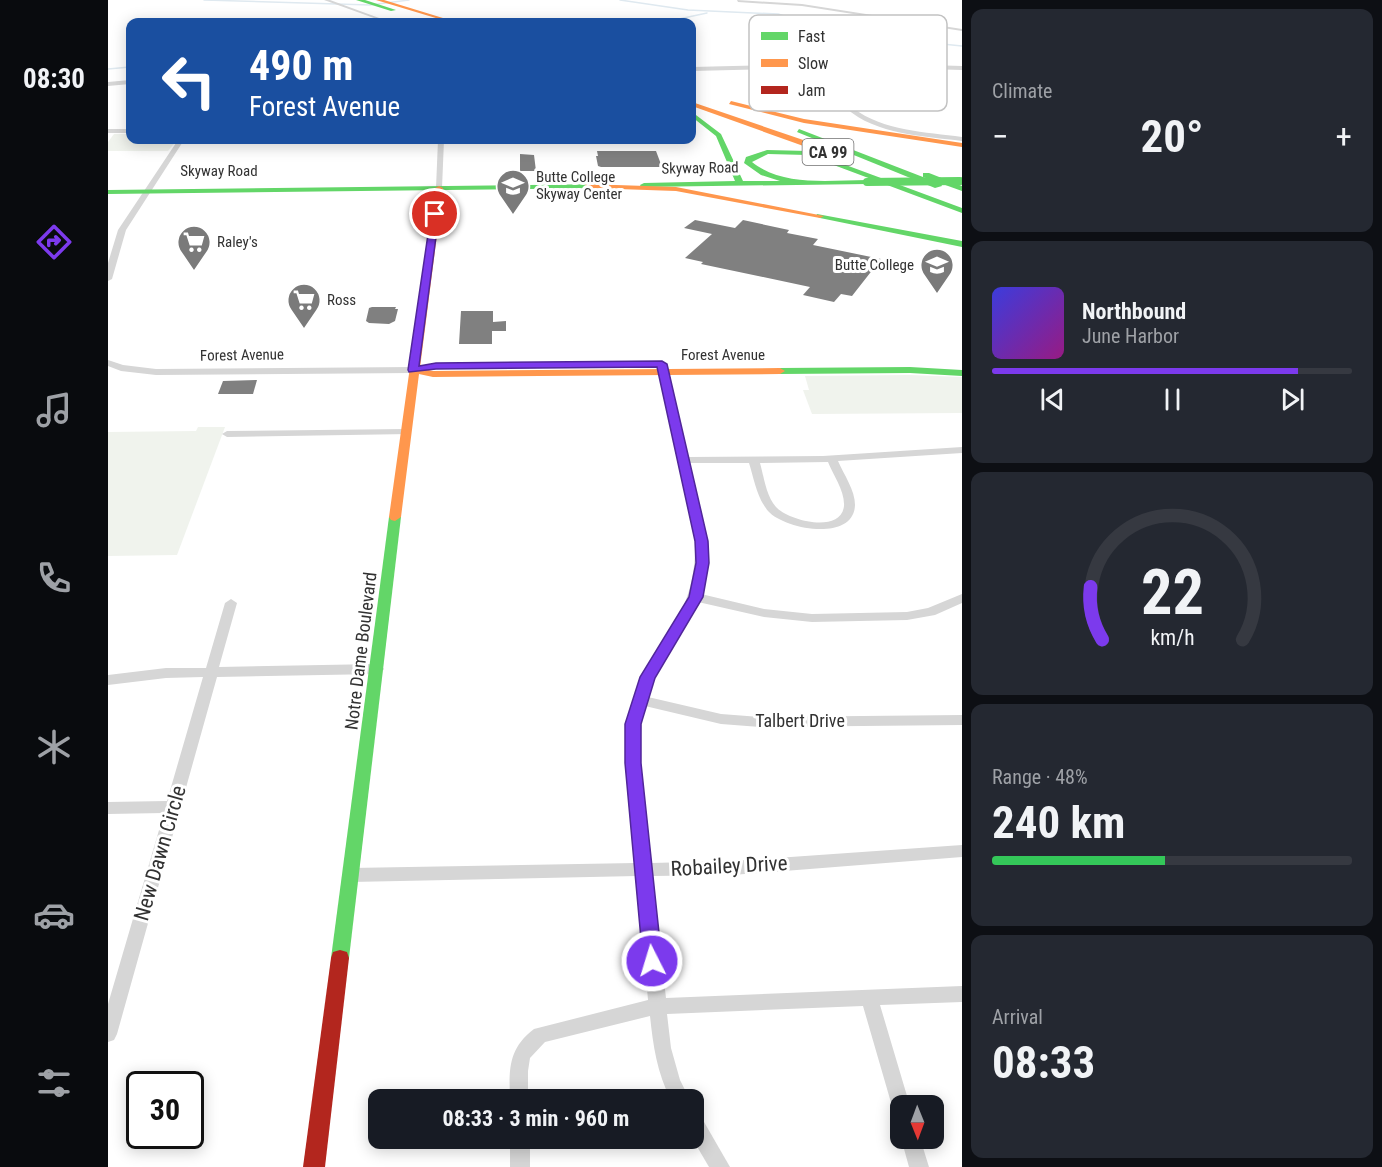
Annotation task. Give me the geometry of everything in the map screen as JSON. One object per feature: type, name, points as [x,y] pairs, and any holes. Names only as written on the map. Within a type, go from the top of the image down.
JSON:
[{"type":"main road","points":[[379,3],[420,18]]},
{"type":"main road","points":[[379,3],[437,18]]},
{"type":"main road","points":[[696,95],[749,108]]},
{"type":"main road","name":"CA 99","points":[[696,95],[834,144],[962,196]]},
{"type":"main road","name":"CA 99","points":[[696,105],[816,147],[962,209]]},
{"type":"main road","points":[[763,111],[804,121],[962,145]]},
{"type":"main road","points":[[696,117],[719,135],[740,184]]},
{"type":"main road","points":[[834,144],[961,184]]},
{"type":"main road","points":[[821,183],[765,175],[752,167],[749,159],[767,152],[808,153],[962,209]]},
{"type":"main road","name":"Skyway Road","points":[[108,192],[420,185],[439,188],[821,183],[961,184]]},
{"type":"main road","name":"Skyway Road","points":[[108,186],[150,190]]},
{"type":"main road","points":[[589,186],[676,189],[712,194],[962,244]]},
{"type":"main road","name":"Notre Dame Boulevard","points":[[314,1167],[413,370],[439,188]]},
{"type":"main road","name":"Forest Avenue","points":[[663,368],[903,362],[962,365]]},
{"type":"main road","name":"Forest Avenue","points":[[413,370],[436,366],[910,370],[962,373]]},
{"type":"street","points":[[326,0],[377,18]]},
{"type":"street","points":[[738,1],[802,5],[866,15]]},
{"type":"street","points":[[947,28],[962,30]]},
{"type":"street","points":[[947,67],[962,68]]},
{"type":"street","points":[[696,69],[749,68]]},
{"type":"street","points":[[108,84],[126,82]]},
{"type":"street","points":[[856,111],[896,128],[962,139]]},
{"type":"street","points":[[108,131],[126,131]]},
{"type":"street","points":[[108,279],[112,243],[150,190],[179,144]]},
{"type":"street","name":"Notre Dame Boulevard","points":[[439,188],[441,144]]},
{"type":"street","name":"Forest Avenue","points":[[108,363],[121,368],[156,372],[413,370]]},
{"type":"street","points":[[663,368],[701,541],[702,563],[696,597],[648,677],[640,700],[633,724],[633,763],[662,1048],[675,1089]]},
{"type":"street","points":[[227,434],[406,432]]},
{"type":"street","points":[[684,460],[832,460],[962,450]]},
{"type":"street","points":[[754,461],[772,510],[798,524],[814,526],[830,525],[843,519],[848,511],[849,502],[832,460]]},
{"type":"street","points":[[696,597],[764,613],[812,618],[907,616],[931,612],[962,598]]},
{"type":"street","name":"New Dawn Circle","points":[[108,1034],[231,603]]},
{"type":"street","points":[[108,680],[211,672],[377,669]]},
{"type":"street","name":"Talbert Drive","points":[[640,700],[721,719],[760,722],[962,720]]},
{"type":"street","points":[[108,808],[173,807]]},
{"type":"street","name":"Robailey Drive","points":[[351,875],[732,868],[962,851]]},
{"type":"street","points":[[519,1089],[519,1064],[525,1045],[540,1035],[657,1006],[962,994]]},
{"type":"street","points":[[869,998],[898,1095]]},
{"type":"street","points":[[704,1140],[720,1167]]},
{"type":"street","points":[[520,1149],[520,1167]]},
{"type":"street","points":[[913,1149],[919,1167]]},
{"type":"shaded area","points":[[114,134],[126,134],[126,144],[174,144],[168,151],[108,151],[108,142]]},
{"type":"shaded area","points":[[805,376],[962,377],[962,413],[812,414],[803,390],[809,390]]},
{"type":"shaded area","points":[[198,427],[225,427],[177,555],[108,556],[108,432],[196,431]]},
{"type":"building","points":[[597,151],[656,151],[662,167],[601,167],[598,166]]},
{"type":"building","points":[[520,154],[534,155],[536,171],[520,171]]},
{"type":"building","points":[[695,220],[735,228],[743,220],[818,239],[813,245],[881,259],[852,296],[841,294],[834,302],[803,295],[810,287],[701,264],[703,262],[685,258],[712,234],[684,228]]},
{"type":"building","points":[[396,307],[395,309],[398,309],[395,321],[389,324],[369,323],[366,321],[369,308]]},
{"type":"building","points":[[461,311],[493,311],[493,322],[506,321],[506,331],[492,331],[492,344],[459,344]]},
{"type":"building","points":[[257,380],[253,394],[218,394],[223,381]]},
{"type":"waterway","points":[[204,0],[370,5],[409,0]]},
{"type":"waterway","points":[[620,0],[688,10],[781,15]]},
{"type":"waterway","points":[[684,18],[707,13]]},
{"type":"waterway","points":[[947,44],[962,46]]},
{"type":"waterway","points":[[108,69],[126,67]]},
{"type":"traffic: fast","points":[[359,0],[393,10]]},
{"type":"traffic: fast","points":[[696,117],[719,135],[740,184]]},
{"type":"traffic: fast","points":[[799,131],[938,186]]},
{"type":"traffic: fast","points":[[821,183],[773,177],[756,169],[748,163],[749,159],[767,152],[808,153],[962,211]]},
{"type":"traffic: fast","points":[[926,175],[962,189]]},
{"type":"traffic: fast","points":[[867,182],[960,181]]},
{"type":"traffic: fast","points":[[644,185],[867,182]]},
{"type":"traffic: fast","points":[[108,192],[607,186]]},
{"type":"traffic: fast","points":[[820,216],[962,244]]},
{"type":"traffic: fast","points":[[780,371],[910,370],[962,373]]},
{"type":"traffic: fast","points":[[340,958],[395,517]]},
{"type":"traffic: slow","points":[[379,0],[440,18]]},
{"type":"traffic: slow","points":[[731,103],[749,107]]},
{"type":"traffic: slow","points":[[696,105],[812,146]]},
{"type":"traffic: slow","points":[[763,111],[804,121],[962,145]]},
{"type":"traffic: slow","points":[[589,186],[676,189],[820,216]]},
{"type":"traffic: slow","points":[[395,517],[439,188]]},
{"type":"traffic: slow","points":[[413,370],[433,374],[780,371]]},
{"type":"traffic: jam","points":[[314,1167],[340,958]]},
{"type":"place","name":"Butte College Skyway Center","points":[[513,215]]},
{"type":"place","name":"Raley's","points":[[194,271]]},
{"type":"place","name":"Butte College","points":[[937,294]]},
{"type":"place","name":"Ross","points":[[304,329]]},
{"type":"route","points":[[435,214],[413,370],[436,366],[662,364],[701,541],[702,563],[696,597],[687,616],[648,677],[633,724],[633,763],[652,961]]}]
